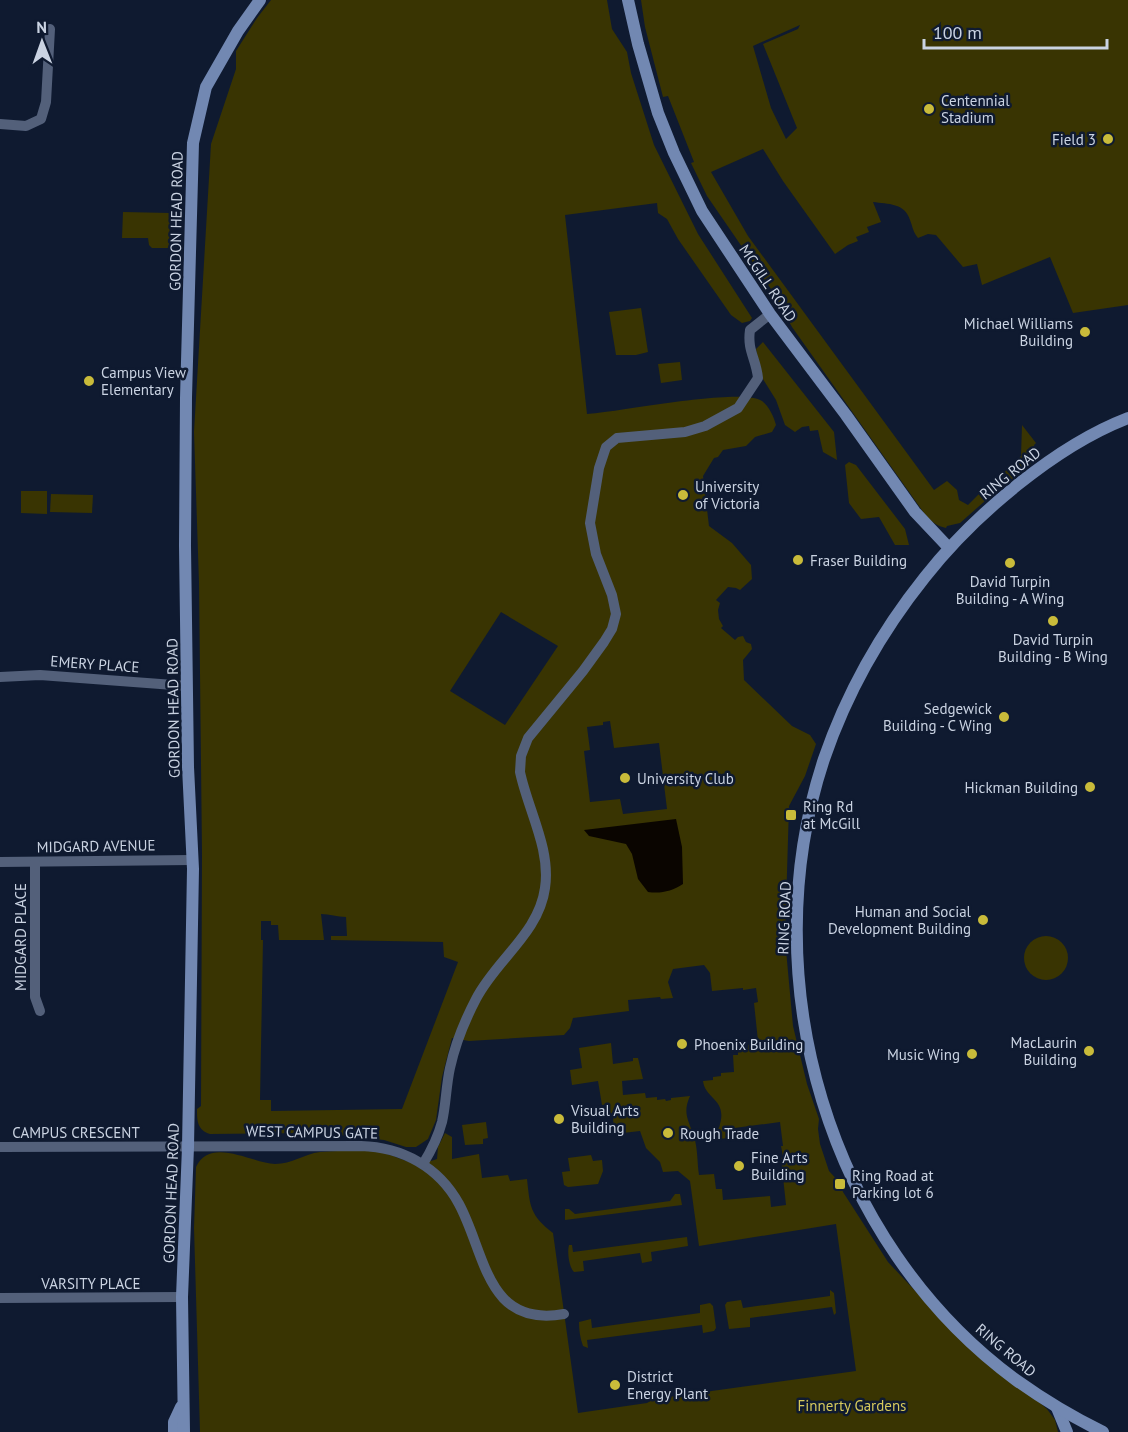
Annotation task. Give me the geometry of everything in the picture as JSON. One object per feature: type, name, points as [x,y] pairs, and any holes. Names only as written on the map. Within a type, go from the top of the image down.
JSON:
[{"type":"street","name":"GORDON HEAD ROAD","points":[[184,1432],[182,1297],[188,1147],[192,860],[185,546],[186,398],[193,143],[206,87],[238,31],[261,0]]},
{"type":"street","name":"MCGILL ROAD","points":[[628,0],[646,76],[658,113],[702,211],[770,314],[915,512],[949,548]]},
{"type":"street","points":[[0,124],[26,126],[41,119],[46,102],[50,29]]},
{"type":"street","points":[[423,1164],[433,1148],[442,1123],[450,1067],[476,1000],[494,970],[529,929],[539,912],[544,895],[547,875],[545,859],[520,772],[524,747],[538,723],[604,642],[612,629],[616,614],[612,595],[594,546],[590,523],[599,468],[606,447],[617,438],[685,432],[705,426],[738,408],[758,378],[757,368],[749,350],[750,330],[770,314]]},
{"type":"street","name":"RING ROAD","points":[[1103,1432],[1057,1408],[1013,1378],[966,1336],[920,1286],[883,1234],[837,1146],[811,1061],[802,1009],[797,944],[799,880],[806,832],[823,763],[858,677],[888,625],[949,548],[998,502],[1053,458],[1111,425],[1128,418]]},
{"type":"street","name":"EMERY PLACE","points":[[0,677],[40,675],[187,686]]},
{"type":"street","name":"MIDGARD AVENUE","points":[[0,862],[192,860]]},
{"type":"street","name":"MIDGARD PLACE","points":[[35,862],[35,997],[40,1011]]},
{"type":"street","name":"WEST CAMPUS GATE","points":[[188,1147],[373,1146],[398,1151],[423,1164],[443,1182],[459,1205],[486,1274],[501,1297],[516,1309],[526,1313],[546,1317],[564,1314]]},
{"type":"street","name":"CAMPUS CRESCENT","points":[[0,1147],[188,1147]]},
{"type":"street","name":"VARSITY PLACE","points":[[0,1298],[182,1297]]},
{"type":"street","points":[[174,1432],[174,1422],[183,1403]]},
{"type":"street","points":[[1057,1408],[1066,1432]]},
{"type":"green space","name":"Finnerty Gardens","points":[[271,0],[607,0],[612,29],[627,52],[631,73],[654,145],[698,234],[752,318],[742,323],[731,315],[678,239],[667,219],[658,213],[657,203],[565,215],[587,414],[706,398],[750,397],[762,401],[773,415],[776,425],[772,432],[755,437],[746,446],[723,450],[718,457],[714,458],[703,476],[709,526],[732,543],[751,565],[752,579],[740,590],[728,587],[716,600],[720,603],[718,610],[723,626],[721,628],[735,640],[743,636],[746,642],[751,644],[752,649],[743,660],[744,680],[792,726],[810,735],[816,744],[805,776],[789,806],[785,939],[793,1026],[807,1084],[819,1119],[820,1144],[829,1171],[841,1184],[843,1192],[888,1262],[935,1312],[1047,1409],[1055,1420],[1058,1432],[200,1432],[194,1228],[196,1167],[202,1158],[211,1153],[221,1152],[275,1164],[320,1152],[350,1150],[380,1152],[420,1163],[437,1159],[438,1147],[445,1133],[452,1137],[452,1159],[479,1154],[482,1178],[508,1175],[510,1181],[527,1179],[532,1210],[553,1233],[578,1413],[647,1403],[654,1399],[856,1371],[836,1224],[699,1246],[690,1181],[678,1171],[663,1172],[660,1162],[646,1148],[640,1131],[614,1134],[613,1117],[610,1117],[608,1104],[602,1105],[598,1081],[572,1085],[570,1070],[582,1068],[579,1048],[611,1043],[613,1064],[638,1058],[643,1079],[622,1081],[623,1095],[645,1093],[646,1098],[657,1097],[657,1100],[665,1099],[666,1101],[671,1098],[690,1096],[686,1112],[697,1151],[699,1175],[714,1174],[716,1189],[722,1189],[723,1200],[770,1196],[771,1207],[786,1205],[780,1122],[727,1129],[728,1138],[710,1140],[719,1126],[721,1109],[707,1092],[703,1081],[713,1080],[713,1077],[721,1076],[721,1073],[734,1072],[733,1055],[738,1055],[743,1048],[748,1048],[748,1045],[758,1041],[754,1003],[758,1002],[756,988],[712,991],[710,973],[704,965],[673,969],[668,982],[673,998],[628,1000],[629,1011],[573,1018],[570,1028],[564,1035],[469,1041],[452,1038],[442,1077],[436,1120],[428,1139],[416,1147],[406,1147],[384,1140],[321,1133],[210,1134],[202,1130],[199,1124],[197,1109],[201,1106],[202,854],[199,583],[194,432],[211,144],[236,69],[236,51]],"holes":[[[501,612],[558,646],[505,725],[450,691]],[[610,721],[614,748],[659,743],[667,809],[623,814],[620,799],[590,802],[584,751],[590,750],[587,727],[603,725],[603,722]],[[321,914],[346,917],[347,936],[331,936],[331,940],[443,942],[444,957],[458,962],[402,1109],[271,1111],[271,1100],[260,1100],[263,940],[261,940],[261,921],[271,921],[271,925],[278,925],[279,940],[324,940]]]},
{"type":"green space","points":[[641,0],[1128,0],[1128,305],[1073,313],[1050,257],[982,285],[977,264],[963,267],[936,235],[928,234],[918,238],[908,214],[900,207],[890,204],[873,202],[881,222],[867,227],[869,232],[856,237],[858,241],[835,254],[763,149],[711,172],[748,236],[934,490],[947,481],[957,490],[959,500],[968,505],[1021,456],[1022,425],[1036,443],[1034,445],[1036,452],[1030,465],[960,523],[946,528],[942,527],[924,513],[792,327],[771,289],[707,196],[691,163],[694,162],[668,96],[663,97],[645,27]],"holes":[[[800,25],[798,29],[763,44],[797,128],[786,139],[771,108],[753,46]]]},
{"type":"green space","points":[[123,212],[170,213],[169,248],[152,248],[148,238],[122,238]]},
{"type":"green space","points":[[641,308],[648,352],[636,355],[616,355],[609,312]]},
{"type":"green space","points":[[763,342],[834,432],[837,460],[823,452],[818,430],[810,431],[809,426],[802,427],[795,432],[785,425],[776,400],[761,376],[756,349]]},
{"type":"green space","points":[[680,362],[682,380],[661,383],[658,364]]},
{"type":"green space","points":[[849,462],[856,465],[905,529],[909,545],[895,545],[879,517],[861,519],[849,503],[845,465]]},
{"type":"green space","points":[[21,491],[47,491],[47,514],[21,513]]},
{"type":"green space","points":[[51,494],[93,495],[92,513],[50,512]]},
{"type":"green space","points":[[1046,936],[1055,937],[1062,942],[1067,949],[1067,967],[1062,974],[1055,979],[1046,980],[1037,979],[1030,974],[1025,967],[1024,958],[1025,949],[1030,942],[1037,937]]},
{"type":"green space","points":[[486,1122],[488,1138],[483,1139],[483,1144],[465,1145],[462,1125]]},
{"type":"green space","points":[[591,1155],[593,1161],[602,1160],[603,1171],[598,1184],[568,1187],[564,1185],[562,1172],[570,1171],[568,1158]]},
{"type":"green space","points":[[675,1194],[680,1194],[682,1205],[565,1220],[565,1209],[575,1214],[670,1201]]},
{"type":"green space","points":[[687,1237],[688,1246],[651,1252],[652,1261],[642,1263],[640,1253],[583,1261],[584,1271],[574,1272],[569,1259],[569,1245],[572,1245],[573,1252]]},
{"type":"green space","points":[[830,1290],[834,1293],[836,1313],[834,1315],[832,1307],[750,1318],[750,1327],[729,1329],[725,1305],[727,1302],[741,1300],[743,1308],[830,1296]]},
{"type":"green space","points":[[710,1303],[713,1306],[716,1328],[714,1331],[703,1333],[702,1325],[587,1340],[588,1348],[582,1343],[579,1322],[591,1319],[592,1328],[700,1313],[700,1305]]},
{"type":"shaded area","points":[[676,819],[682,847],[683,884],[662,892],[648,892],[638,879],[632,854],[626,844],[589,836],[584,830]]},
{"type":"place","name":"Centennial Stadium","points":[[929,109]]},
{"type":"place","name":"Field 3","points":[[1108,139]]},
{"type":"place","name":"Michael Williams Building","points":[[1085,332]]},
{"type":"place","name":"Campus View Elementary","points":[[89,381]]},
{"type":"place","name":"University of Victoria","points":[[683,495]]},
{"type":"place","name":"Fraser Building","points":[[798,560]]},
{"type":"place","name":"David Turpin Building - A Wing","points":[[1010,563]]},
{"type":"place","name":"David Turpin Building - B Wing","points":[[1053,621]]},
{"type":"place","name":"Sedgewick Building - C Wing","points":[[1004,717]]},
{"type":"place","name":"University Club","points":[[625,778]]},
{"type":"place","name":"Hickman Building","points":[[1090,787]]},
{"type":"place","name":"Ring Rd at McGill","points":[[791,815]]},
{"type":"place","name":"Human and Social Development Building","points":[[983,920]]},
{"type":"place","name":"Phoenix Building","points":[[682,1044]]},
{"type":"place","name":"MacLaurin Building","points":[[1089,1051]]},
{"type":"place","name":"Music Wing","points":[[972,1054]]},
{"type":"place","name":"Visual Arts Building","points":[[559,1119]]},
{"type":"place","name":"Rough Trade","points":[[668,1133]]},
{"type":"place","name":"Fine Arts Building","points":[[739,1166]]},
{"type":"place","name":"Ring Road at Parking lot 6","points":[[840,1184]]},
{"type":"place","name":"District Energy Plant","points":[[615,1385]]}]
